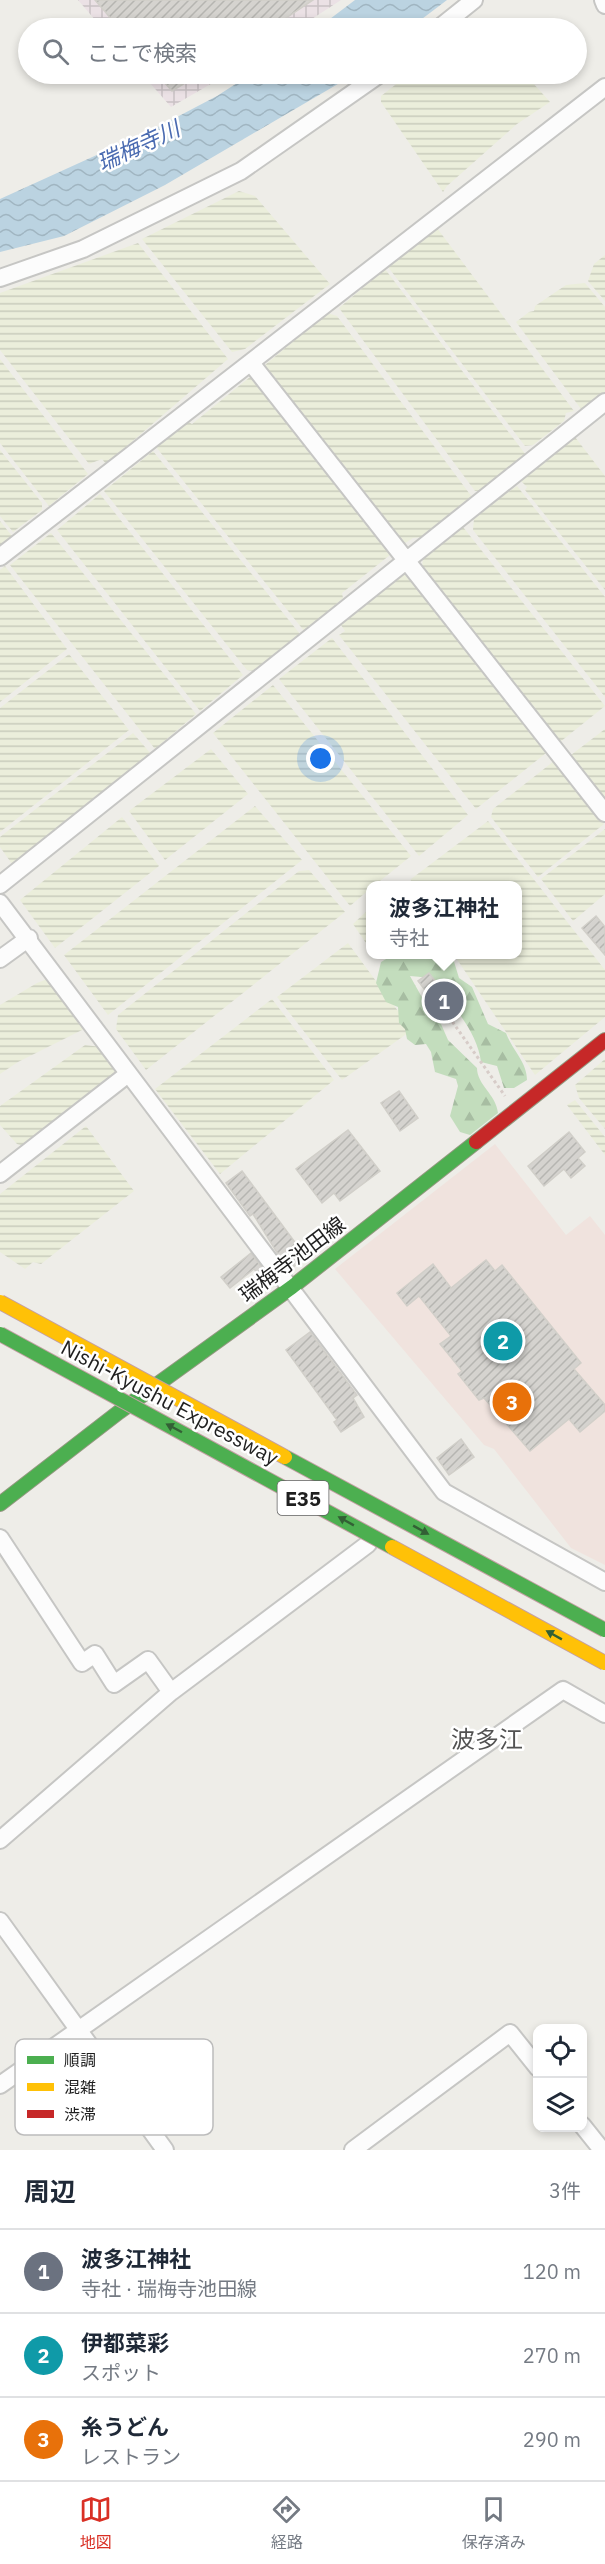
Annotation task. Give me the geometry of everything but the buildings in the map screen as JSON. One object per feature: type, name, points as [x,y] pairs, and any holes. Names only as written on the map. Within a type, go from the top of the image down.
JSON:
[{"type":"main road","name":"瑞梅寺池田線","points":[[0,1504],[137,1399],[292,1287],[605,1040]]},
{"type":"main road","name":"Nishi-Kyushu Expressway","points":[[0,1302],[605,1630]]},
{"type":"main road","name":"Nishi-Kyushu Expressway","points":[[0,1334],[605,1663]]},
{"type":"street","points":[[451,18],[474,0]]},
{"type":"street","points":[[603,0],[605,5]]},
{"type":"street","points":[[0,278],[83,249],[241,171],[366,84]]},
{"type":"street","points":[[0,557],[605,87]]},
{"type":"street","points":[[251,363],[605,813]]},
{"type":"street","points":[[0,885],[404,560],[605,402]]},
{"type":"street","points":[[0,903],[29,938],[128,1074],[292,1287],[444,1492],[605,1581]]},
{"type":"street","points":[[0,959],[29,938]]},
{"type":"street","points":[[0,1174],[128,1074]]},
{"type":"street","points":[[0,1538],[82,1664],[95,1654],[114,1684],[148,1660],[171,1692]]},
{"type":"street","points":[[0,1840],[171,1692],[369,1544]]},
{"type":"street","points":[[64,2039],[563,1690],[605,1714]]},
{"type":"street","points":[[0,1921],[87,2039]]},
{"type":"street","points":[[353,2150],[510,2033],[533,2063]]},
{"type":"street","points":[[0,2085],[15,2074]]},
{"type":"street","points":[[587,2131],[602,2150]]},
{"type":"street","points":[[154,2135],[165,2150]]},
{"type":"path","points":[[449,1017],[508,1100]]},
{"type":"shaded area","points":[[78,0],[341,0],[313,18],[93,18]]},
{"type":"shaded area","points":[[151,84],[211,84],[171,107]]},
{"type":"shaded area","points":[[495,1144],[566,1235],[590,1216],[605,1235],[605,1565],[571,1548],[494,1449],[484,1445],[335,1269]]},
{"type":"green space","points":[[396,84],[534,84],[550,102],[517,124],[443,192],[381,102],[381,96]]},
{"type":"green space","points":[[239,191],[255,196],[330,284],[245,349],[232,352],[142,239]]},
{"type":"green space","points":[[437,228],[574,411],[566,413],[564,421],[533,445],[525,446],[388,267]]},
{"type":"green space","points":[[138,243],[228,359],[106,464],[102,459],[89,464],[0,350],[0,293]]},
{"type":"green space","points":[[605,255],[605,301],[588,281],[594,264]]},
{"type":"green space","points":[[385,269],[526,455],[482,491],[475,491],[339,308]]},
{"type":"green space","points":[[585,283],[605,307],[605,396],[584,413],[516,322],[534,311],[535,306],[566,285]]},
{"type":"green space","points":[[327,313],[337,316],[472,497],[424,537],[413,538],[402,545],[265,365]]},
{"type":"green space","points":[[0,359],[88,474],[49,506],[0,443]]},
{"type":"green space","points":[[250,377],[390,555],[342,593],[343,598],[305,632],[156,447],[187,421],[192,424]]},
{"type":"green space","points":[[575,437],[605,476],[605,590],[525,490],[527,487],[520,480]]},
{"type":"green space","points":[[0,450],[42,503],[42,510],[13,532],[0,516]]},
{"type":"green space","points":[[153,451],[300,634],[254,671],[247,670],[104,491]]},
{"type":"green space","points":[[517,486],[605,597],[605,697],[473,530],[474,518],[504,490],[508,492]]},
{"type":"green space","points":[[100,494],[243,675],[200,711],[57,530]]},
{"type":"green space","points":[[0,521],[12,536],[0,545]]},
{"type":"green space","points":[[463,527],[605,706],[560,742],[422,568],[423,558]]},
{"type":"green space","points":[[51,533],[196,714],[155,749],[10,565]]},
{"type":"green space","points":[[5,566],[67,649],[0,702],[0,570]]},
{"type":"green space","points":[[406,572],[546,753],[476,809],[339,635],[345,631],[341,625]]},
{"type":"green space","points":[[332,638],[468,815],[419,856],[279,679]]},
{"type":"green space","points":[[69,654],[129,730],[0,832],[0,708]]},
{"type":"green space","points":[[273,685],[411,856],[380,881],[366,881],[366,892],[350,906],[213,733]]},
{"type":"green space","points":[[605,729],[605,797],[571,755]]},
{"type":"green space","points":[[133,733],[151,754],[12,864],[0,847],[0,837]]},
{"type":"green space","points":[[211,749],[248,794],[165,860],[129,811]]},
{"type":"green space","points":[[554,761],[604,824],[538,877],[491,817],[493,809]]},
{"type":"green space","points":[[255,806],[302,860],[108,1015],[64,955]]},
{"type":"green space","points":[[122,817],[159,866],[55,948],[20,900]]},
{"type":"green space","points":[[488,821],[605,970],[605,1017],[535,1075],[457,959],[522,959],[522,881],[411,881]]},
{"type":"green space","points":[[605,829],[605,894],[573,921],[541,879]]},
{"type":"green space","points":[[309,870],[345,912],[146,1070],[116,1029],[118,1015],[299,871]]},
{"type":"green space","points":[[366,912],[366,943],[353,924]]},
{"type":"green space","points":[[348,943],[412,1030],[342,1080],[277,997]]},
{"type":"green space","points":[[386,959],[453,959],[459,978],[472,987],[488,1024],[506,1033],[525,1067],[527,1080],[514,1088],[504,1088],[497,1066],[481,1062],[472,1035],[447,992],[433,978],[410,976],[433,1017],[441,1024],[448,1040],[477,1068],[480,1080],[497,1106],[498,1113],[470,1135],[460,1132],[450,1116],[458,1086],[456,1079],[435,1072],[431,1052],[426,1044],[415,1045],[407,1039],[405,1029],[399,1023],[398,1007],[386,1002],[376,983],[381,962]]},
{"type":"green space","points":[[50,978],[88,1027],[18,1062],[0,1074],[0,1005]]},
{"type":"green space","points":[[272,999],[334,1080],[220,1174],[155,1089]]},
{"type":"green space","points":[[85,1045],[101,1047],[122,1073],[28,1147],[17,1144],[0,1125],[0,1106]]},
{"type":"green space","points":[[605,1059],[605,1129],[579,1098],[575,1085]]},
{"type":"green space","points":[[575,1100],[605,1137],[605,1155],[567,1105]]},
{"type":"green space","points":[[86,1126],[134,1191],[41,1264],[33,1262],[25,1269],[0,1252],[0,1194]]},
{"type":"water","points":[[355,0],[447,0],[423,18],[331,18]]},
{"type":"water","name":"瑞梅寺川","points":[[236,84],[338,84],[165,185],[64,236],[0,252],[0,199],[156,128]]},
{"type":"traffic: fast","points":[[0,1504],[119,1412],[292,1287],[476,1142]]},
{"type":"traffic: fast","points":[[0,1334],[392,1547]]},
{"type":"traffic: fast","points":[[285,1457],[605,1630]]},
{"type":"traffic: jam","points":[[476,1142],[605,1040]]},
{"type":"traffic: slow","points":[[0,1302],[285,1457]]},
{"type":"traffic: slow","points":[[392,1547],[605,1663]]},
{"type":"place","name":"波多江神社","points":[[444,1001]]},
{"type":"place","name":"伊都菜彩","points":[[503,1341]]},
{"type":"place","name":"糸うどん","points":[[512,1402]]},
{"type":"district","name":"波多江","points":[[487,1739]]}]
